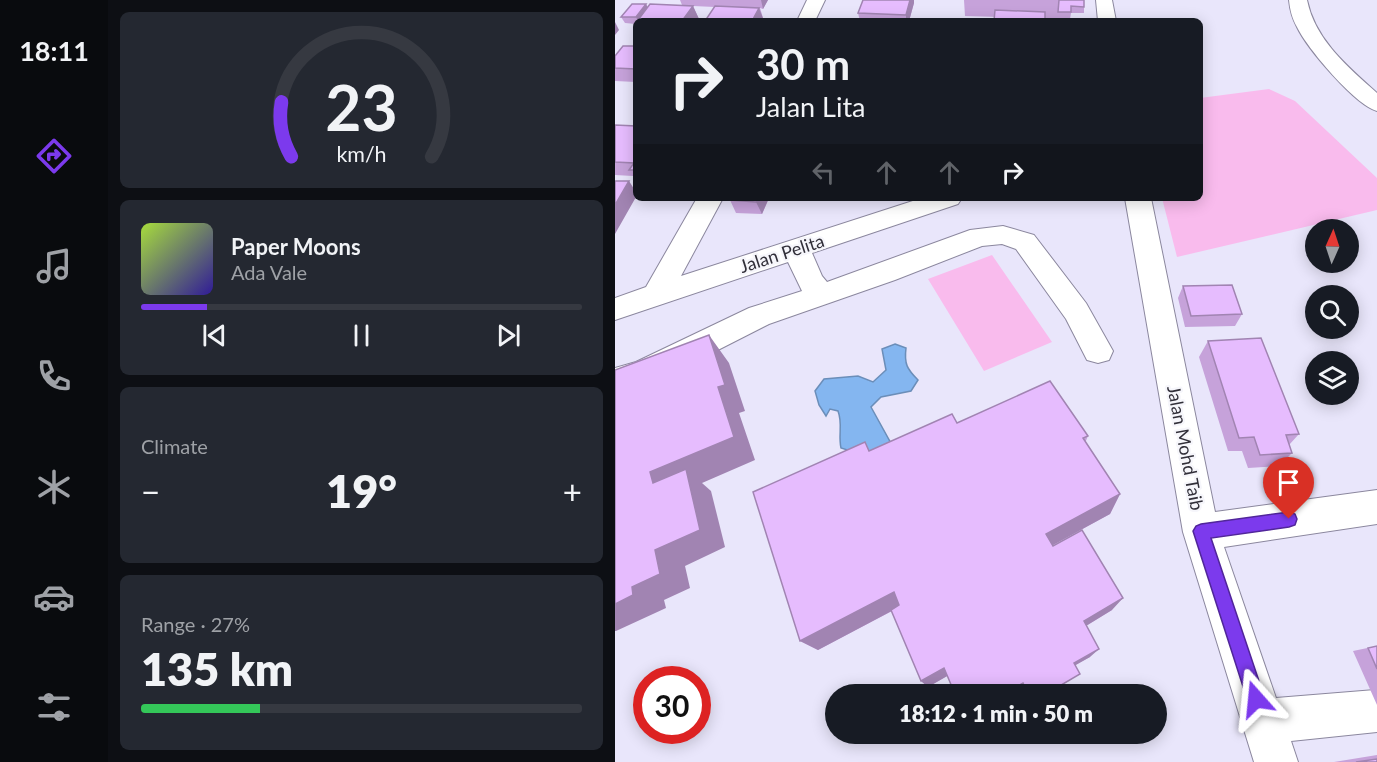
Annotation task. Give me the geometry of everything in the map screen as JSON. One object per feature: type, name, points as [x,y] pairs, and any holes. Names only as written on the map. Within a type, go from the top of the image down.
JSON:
[{"type":"street","points":[[807,18],[816,0]]},
{"type":"street","points":[[1298,0],[1302,18],[1314,40],[1341,70],[1377,104]]},
{"type":"street","points":[[1104,1],[1107,18]]},
{"type":"street","points":[[656,296],[708,201]]},
{"type":"street","name":"Jalan Pelita","points":[[615,309],[940,201]]},
{"type":"street","name":"Jalan Mohd Taib","points":[[1139,201],[1201,531],[1276,762]]},
{"type":"street","points":[[615,381],[642,374],[759,316],[885,273],[979,237],[1003,235],[1025,242],[1076,311],[1098,351]]},
{"type":"street","points":[[797,249],[810,280],[822,295]]},
{"type":"street","points":[[1201,531],[1377,507]]},
{"type":"street","points":[[1263,720],[1314,718],[1375,711]]},
{"type":"shaded area","points":[[1269,89],[1295,101],[1377,178],[1377,210],[1339,219],[1305,219],[1305,227],[1177,257],[1163,201],[1203,201],[1203,98]]},
{"type":"shaded area","points":[[992,255],[1052,342],[984,371],[928,279]]},
{"type":"water","points":[[895,344],[906,348],[907,366],[918,380],[911,391],[881,397],[871,407],[893,447],[861,462],[857,453],[841,448],[838,411],[830,409],[826,416],[819,405],[815,391],[824,379],[858,376],[873,382],[886,370],[882,349]]},
{"type":"building","points":[[863,0],[910,0],[906,15],[858,13]]},
{"type":"building","points":[[1059,0],[1084,0],[1084,7],[1071,6],[1071,12],[1058,12]]},
{"type":"building","points":[[632,4],[646,4],[636,17],[621,17]]},
{"type":"building","points":[[650,4],[693,6],[684,18],[640,18]]},
{"type":"building","points":[[715,6],[759,8],[754,18],[707,18]]},
{"type":"building","points":[[995,10],[1045,12],[1045,18],[994,18]]},
{"type":"building","points":[[623,46],[633,46],[633,69],[615,68],[615,56]]},
{"type":"building","points":[[615,125],[633,126],[633,163],[615,162]]},
{"type":"building","points":[[615,181],[629,181],[615,205]]},
{"type":"building","points":[[1232,285],[1242,314],[1191,316],[1183,286]]},
{"type":"building","points":[[709,335],[725,385],[718,387],[734,437],[650,472],[653,483],[686,469],[700,530],[655,550],[660,574],[632,587],[633,595],[615,604],[615,370]]},
{"type":"building","points":[[1261,338],[1299,434],[1286,435],[1292,453],[1260,455],[1254,437],[1239,438],[1208,341]]},
{"type":"building","points":[[1050,381],[1088,436],[1083,438],[1120,494],[1046,534],[1053,546],[1082,530],[1123,598],[1084,621],[1099,649],[1074,663],[1080,674],[1063,684],[951,684],[944,668],[921,681],[891,610],[899,605],[894,592],[800,641],[753,492],[865,442],[869,451],[952,414],[957,423]]},
{"type":"building","points":[[1377,646],[1377,669],[1368,648]]},
{"type":"building","points":[[1377,759],[1377,762],[1356,762]]},
{"type":"route","points":[[1256,699],[1201,531],[1289,519]]}]
